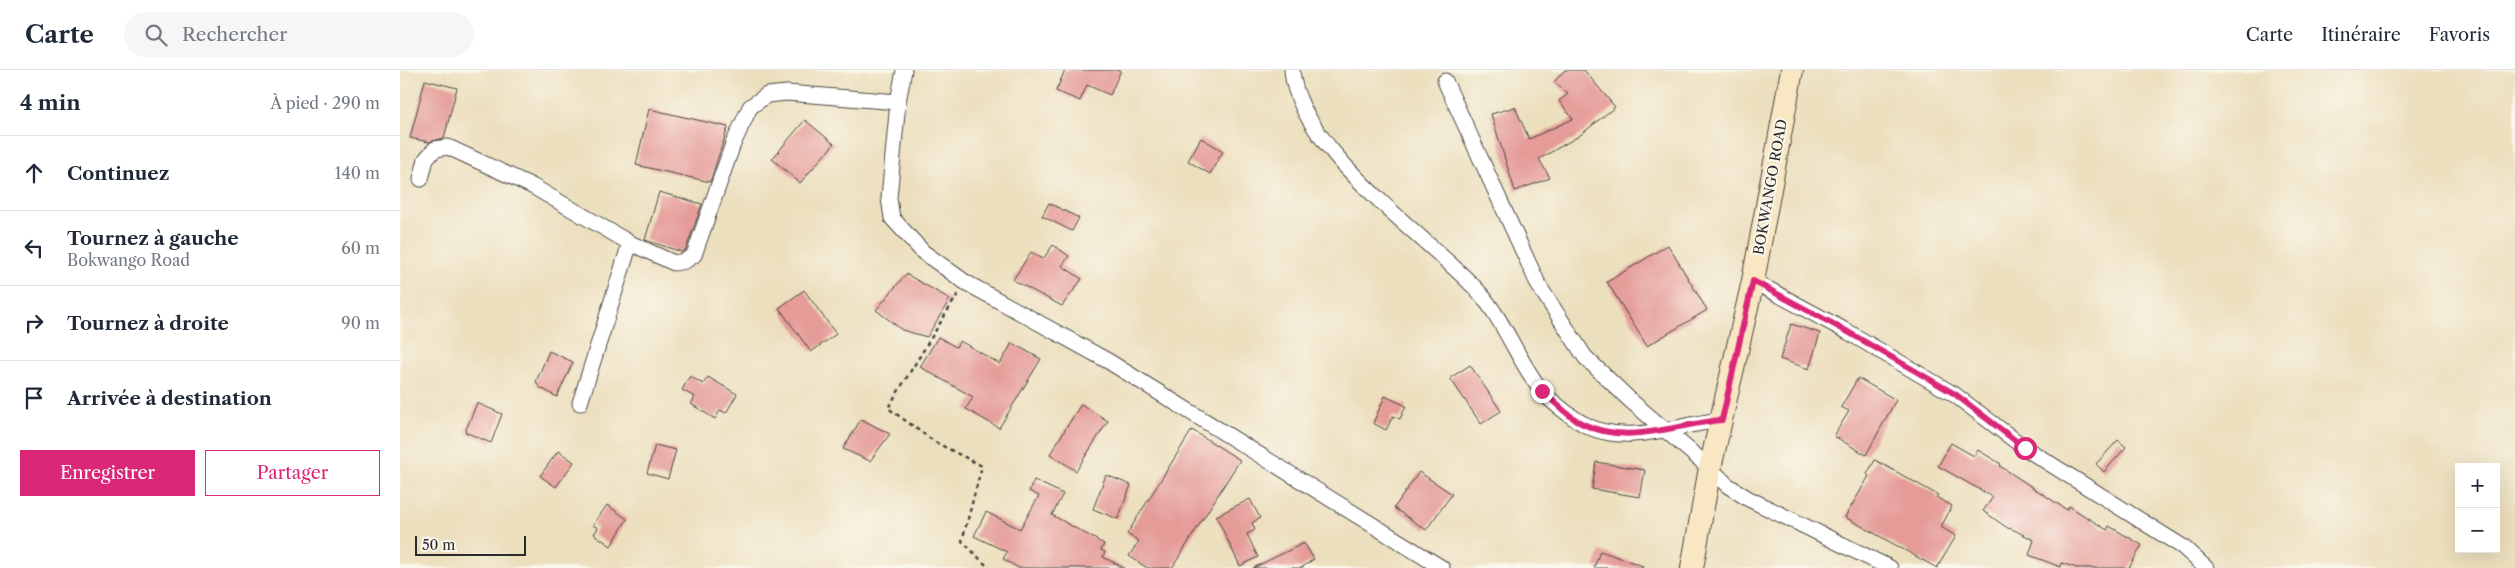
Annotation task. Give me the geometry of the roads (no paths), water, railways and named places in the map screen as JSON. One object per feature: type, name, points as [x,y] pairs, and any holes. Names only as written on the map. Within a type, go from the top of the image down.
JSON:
[{"type":"street","points":[[904,70],[898,102],[889,198],[892,218],[923,252],[965,282],[1108,361],[1442,568]]},
{"type":"street","points":[[1292,70],[1293,87],[1296,94],[1306,114],[1331,152],[1478,292],[1542,391],[1582,424],[1613,434],[1668,431],[1695,422],[1722,420]]},
{"type":"street","name":"BOKWANGO ROAD","points":[[1692,568],[1710,468],[1753,281],[1792,70]]},
{"type":"street","points":[[1445,81],[1538,286],[1585,356],[1631,401],[1710,468],[1727,486],[1746,498],[1890,568]]},
{"type":"street","points":[[421,178],[426,159],[435,149],[448,147],[532,186],[630,243],[674,263],[685,261],[694,255],[732,144],[750,107],[766,95],[787,94],[898,102]]},
{"type":"street","points":[[580,403],[630,243]]},
{"type":"street","points":[[1753,281],[1848,332],[1955,394],[2025,448],[2183,547],[2206,568]]}]
